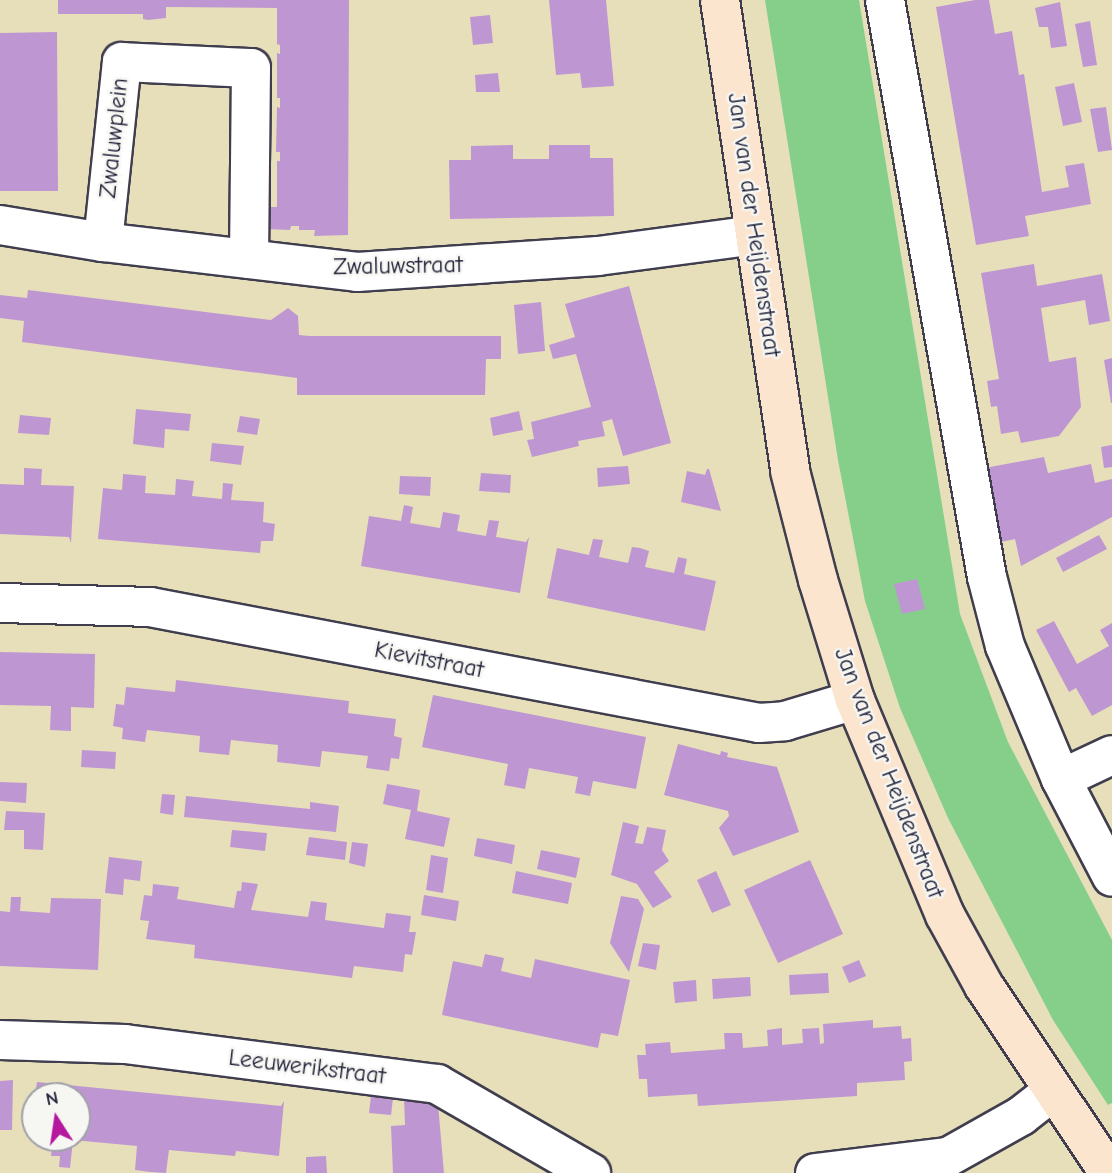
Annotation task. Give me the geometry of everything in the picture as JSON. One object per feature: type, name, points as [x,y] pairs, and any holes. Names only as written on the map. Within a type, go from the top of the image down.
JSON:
[{"type":"main road","name":"Jan van der Heijdenstraat","points":[[720,0],[790,471],[818,580],[855,701],[944,915],[984,986],[1109,1173]]},
{"type":"street","points":[[885,0],[987,577],[1005,646],[1061,779],[1112,877]]},
{"type":"street","name":"Zwaluwplein","points":[[103,242],[122,62],[251,68],[249,259]]},
{"type":"street","name":"Zwaluwstraat","points":[[0,225],[103,242],[358,272],[598,256],[755,235]]},
{"type":"street","name":"Kievitstraat","points":[[0,603],[150,607],[759,723],[785,721],[855,701]]},
{"type":"street","points":[[1061,779],[1112,755]]},
{"type":"street","name":"Leeuwerikstraat","points":[[0,1040],[125,1044],[437,1084],[591,1173]]},
{"type":"street","points":[[814,1173],[948,1157],[1011,1123],[1053,1091]]},
{"type":"green space","points":[[765,0],[859,0],[960,614],[1008,742],[1112,940],[1112,1103],[1108,1105],[1053,1020],[948,818],[900,708],[865,601],[838,460]]},
{"type":"building","points":[[58,0],[349,0],[348,235],[314,236],[315,230],[299,230],[299,226],[291,226],[290,230],[265,229],[267,207],[277,207],[277,161],[280,161],[280,152],[276,152],[277,107],[280,108],[280,98],[277,98],[277,53],[280,54],[280,45],[277,44],[277,8],[166,7],[166,18],[148,20],[143,19],[143,14],[58,14]]},
{"type":"building","points":[[549,0],[606,0],[614,86],[582,88],[580,73],[556,75]]},
{"type":"building","points":[[989,0],[995,34],[1012,31],[1019,75],[1024,74],[1042,192],[1069,187],[1065,166],[1084,163],[1091,204],[1025,216],[1029,236],[976,245],[936,7]]},
{"type":"building","points":[[1060,2],[1067,46],[1051,48],[1048,27],[1039,27],[1035,8]]},
{"type":"building","points":[[490,15],[493,43],[473,45],[470,17]]},
{"type":"building","points":[[1090,21],[1097,65],[1083,67],[1075,24]]},
{"type":"building","points":[[57,32],[58,191],[0,191],[0,33]]},
{"type":"building","points":[[498,73],[500,92],[476,92],[475,75]]},
{"type":"building","points":[[1074,83],[1082,122],[1063,126],[1055,87]]},
{"type":"building","points":[[1106,107],[1112,150],[1098,152],[1090,109]]},
{"type":"building","points":[[513,145],[513,159],[549,159],[549,145],[590,145],[590,158],[613,158],[614,216],[450,219],[449,160],[471,160],[471,146]]},
{"type":"building","points":[[1034,264],[1037,286],[1102,274],[1110,321],[1089,325],[1085,300],[1041,308],[1049,362],[1076,357],[1081,407],[1059,436],[1021,443],[1018,431],[1001,434],[997,406],[991,407],[987,381],[999,379],[981,273]]},
{"type":"building","points":[[629,286],[671,443],[623,456],[612,419],[602,422],[605,436],[578,441],[579,446],[532,457],[527,440],[534,439],[531,422],[591,407],[576,354],[553,359],[549,345],[575,337],[565,304]]},
{"type":"building","points":[[28,290],[271,320],[288,308],[298,316],[299,335],[309,336],[501,336],[501,359],[486,359],[485,395],[297,395],[297,378],[22,342],[24,321],[0,318],[0,295],[27,298]]},
{"type":"building","points":[[541,302],[545,351],[518,354],[514,305]]},
{"type":"building","points":[[1112,358],[1112,403],[1111,403],[1104,360]]},
{"type":"building","points":[[136,409],[191,414],[189,431],[165,429],[164,448],[133,444]]},
{"type":"building","points":[[519,411],[523,430],[493,436],[490,418]]},
{"type":"building","points":[[20,415],[51,418],[49,435],[18,433]]},
{"type":"building","points":[[240,416],[260,419],[257,435],[237,432]]},
{"type":"building","points":[[212,443],[244,446],[241,465],[210,461]]},
{"type":"building","points":[[1112,445],[1112,467],[1104,468],[1101,447]]},
{"type":"building","points":[[1044,457],[1048,473],[1091,464],[1095,483],[1112,479],[1112,517],[1021,566],[1015,539],[1001,542],[998,538],[985,468]]},
{"type":"building","points":[[628,466],[630,484],[598,487],[597,468]]},
{"type":"building","points":[[24,468],[42,469],[41,485],[74,486],[71,543],[69,537],[0,534],[0,484],[24,485]]},
{"type":"building","points":[[707,469],[721,511],[681,502],[687,471],[705,475]]},
{"type":"building","points":[[481,473],[511,475],[510,493],[479,491]]},
{"type":"building","points":[[123,474],[146,476],[145,493],[175,495],[176,479],[194,481],[192,496],[222,499],[223,483],[233,484],[231,500],[264,502],[263,522],[275,524],[273,541],[261,541],[260,553],[98,539],[103,488],[122,490]]},
{"type":"building","points":[[400,476],[431,477],[430,496],[399,494]]},
{"type":"building","points":[[404,505],[413,507],[410,523],[440,528],[443,512],[460,515],[457,531],[486,536],[489,520],[499,521],[496,537],[526,542],[529,537],[520,593],[361,566],[369,516],[401,521]]},
{"type":"building","points":[[1099,535],[1107,549],[1063,572],[1056,558]]},
{"type":"building","points":[[593,539],[603,540],[599,557],[628,563],[632,547],[640,548],[649,551],[645,567],[674,573],[678,557],[687,559],[684,574],[716,581],[705,631],[547,598],[557,548],[589,555]]},
{"type":"building","points":[[917,579],[925,609],[902,614],[894,584]]},
{"type":"building","points":[[1054,621],[1077,664],[1109,646],[1100,630],[1112,623],[1112,705],[1092,716],[1076,688],[1069,692],[1036,630]]},
{"type":"building","points":[[0,652],[95,654],[94,708],[71,707],[71,731],[50,730],[51,706],[0,705]]},
{"type":"building","points":[[176,680],[349,701],[348,713],[396,719],[394,736],[402,738],[399,759],[391,758],[389,771],[366,768],[368,756],[322,751],[320,767],[277,762],[278,745],[231,740],[229,755],[199,752],[200,736],[147,730],[145,742],[122,739],[123,728],[113,726],[116,704],[124,705],[126,687],[175,692]]},
{"type":"building","points":[[433,695],[646,737],[636,789],[593,781],[590,796],[575,793],[578,777],[529,768],[525,789],[504,785],[508,764],[422,747]]},
{"type":"building","points":[[678,744],[720,755],[721,751],[728,753],[727,757],[777,767],[799,832],[733,856],[719,828],[729,816],[728,811],[664,795]]},
{"type":"building","points":[[82,750],[116,752],[115,769],[81,767]]},
{"type":"building","points":[[0,782],[27,783],[26,803],[0,801]]},
{"type":"building","points":[[387,784],[420,790],[417,811],[450,818],[444,847],[405,839],[411,810],[383,804]]},
{"type":"building","points":[[162,794],[175,795],[173,815],[160,813]]},
{"type":"building","points":[[186,796],[310,809],[310,802],[339,806],[336,832],[184,817]]},
{"type":"building","points":[[6,811],[45,813],[43,850],[24,849],[24,830],[4,830]]},
{"type":"building","points":[[623,822],[639,826],[635,843],[643,844],[647,827],[666,830],[662,850],[669,861],[654,872],[672,897],[653,908],[637,884],[611,875]]},
{"type":"building","points":[[232,830],[267,833],[265,851],[230,847]]},
{"type":"building","points":[[309,837],[347,842],[345,860],[306,855]]},
{"type":"building","points":[[477,838],[515,845],[512,864],[474,856]]},
{"type":"building","points":[[352,842],[368,844],[365,867],[349,863]]},
{"type":"building","points":[[541,850],[580,858],[576,878],[537,869]]},
{"type":"building","points":[[431,855],[448,858],[443,893],[426,890]]},
{"type":"building","points":[[109,857],[142,861],[140,881],[124,879],[123,895],[105,893]]},
{"type":"building","points":[[810,860],[843,934],[778,963],[744,890]]},
{"type":"building","points":[[516,871],[572,883],[568,904],[512,893]]},
{"type":"building","points":[[716,871],[731,905],[712,913],[697,880]]},
{"type":"building","points":[[242,882],[258,884],[251,910],[308,917],[311,901],[327,903],[325,920],[384,928],[386,913],[411,916],[409,932],[416,932],[412,955],[405,954],[403,972],[354,966],[352,978],[194,958],[195,945],[146,939],[149,921],[140,920],[144,895],[152,896],[153,884],[179,887],[177,899],[234,908],[237,891],[241,891]]},
{"type":"building","points":[[424,895],[459,901],[456,921],[421,915]]},
{"type":"building","points":[[621,896],[638,899],[644,909],[629,972],[610,943]]},
{"type":"building","points":[[11,897],[21,897],[20,911],[50,913],[51,898],[101,899],[98,970],[0,966],[0,911],[10,912]]},
{"type":"building","points":[[643,943],[660,945],[656,970],[638,966]]},
{"type":"building","points":[[485,954],[504,958],[501,971],[531,978],[535,959],[630,980],[618,1036],[601,1033],[598,1048],[442,1015],[453,961],[482,967]]},
{"type":"building","points":[[859,960],[866,976],[849,983],[842,967]]},
{"type":"building","points":[[828,973],[829,993],[790,995],[789,975]]},
{"type":"building","points":[[750,977],[751,996],[713,999],[712,979]]},
{"type":"building","points":[[696,980],[697,1001],[675,1003],[673,982]]},
{"type":"building","points":[[873,1020],[873,1028],[901,1026],[902,1039],[911,1038],[912,1061],[904,1062],[905,1080],[857,1083],[857,1096],[698,1106],[697,1094],[648,1097],[647,1079],[639,1079],[637,1055],[646,1055],[645,1044],[670,1042],[671,1053],[725,1049],[724,1033],[742,1033],[743,1048],[768,1046],[767,1030],[782,1028],[782,1045],[803,1043],[802,1029],[819,1028],[820,1044],[824,1043],[823,1024]]},
{"type":"building","points":[[13,1080],[12,1130],[0,1130],[0,1081]]},
{"type":"building","points":[[91,1087],[281,1106],[284,1101],[279,1156],[236,1151],[235,1156],[169,1150],[166,1173],[151,1172],[135,1170],[137,1146],[91,1142]]},
{"type":"building","points":[[371,1096],[393,1098],[391,1115],[369,1113]]},
{"type":"building","points":[[404,1098],[438,1104],[444,1173],[393,1173],[391,1126],[405,1125]]},
{"type":"building","points":[[51,1152],[72,1152],[70,1168],[59,1167],[60,1156],[51,1156]]},
{"type":"building","points":[[326,1156],[327,1173],[306,1173],[306,1157]]}]
